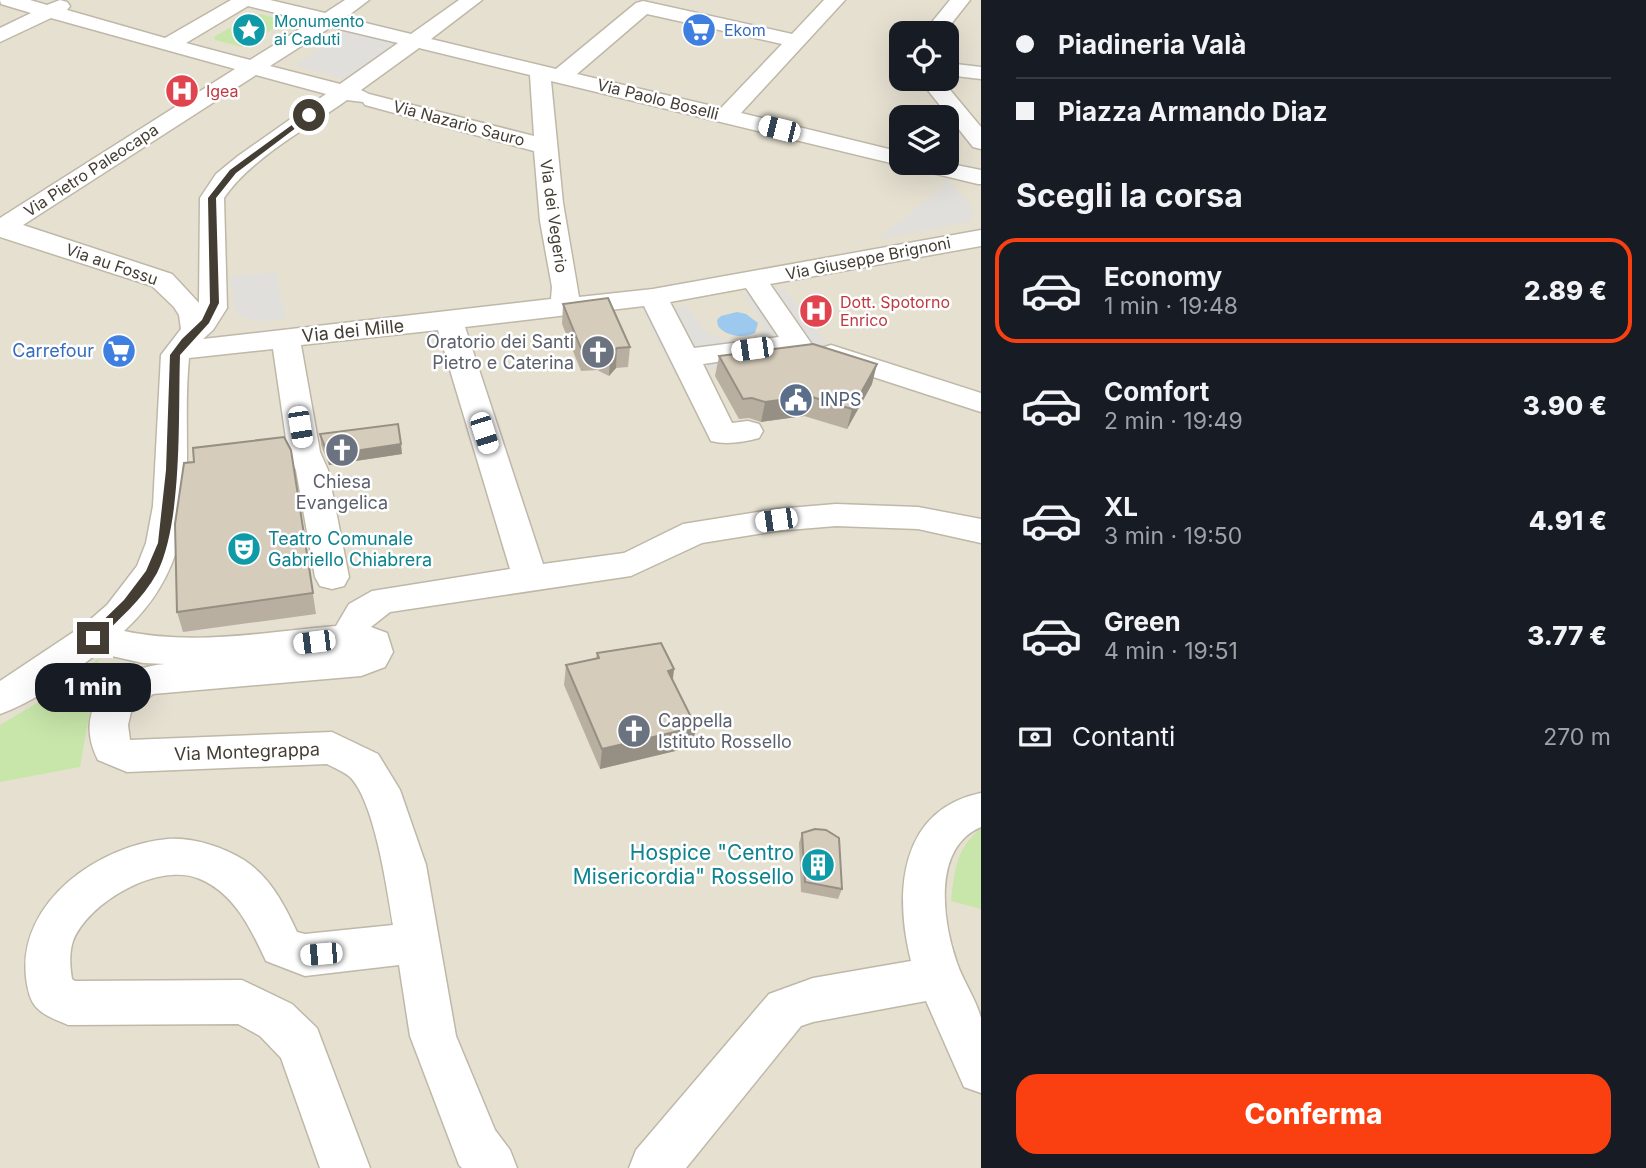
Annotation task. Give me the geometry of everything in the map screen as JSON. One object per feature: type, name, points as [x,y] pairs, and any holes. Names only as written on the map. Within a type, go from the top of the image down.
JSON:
[{"type":"street","name":"Via Nazario Sauro","points":[[8,0],[544,146]]},
{"type":"street","points":[[0,36],[73,0]]},
{"type":"street","points":[[155,41],[245,0]]},
{"type":"street","name":"Via Paolo Boselli","points":[[245,0],[422,36],[552,73],[889,156]]},
{"type":"street","name":"Via Pietro Paleocapa","points":[[1,228],[359,0]]},
{"type":"street","points":[[0,699],[61,662],[93,638],[136,593],[151,572],[163,543],[172,470],[174,359],[186,341],[206,321],[213,308],[212,198],[233,171],[359,96],[422,36],[472,0]]},
{"type":"street","points":[[726,116],[835,0]]},
{"type":"street","points":[[941,21],[954,1],[981,8]]},
{"type":"street","points":[[620,2],[647,4],[796,41]]},
{"type":"street","points":[[552,73],[647,4]]},
{"type":"street","points":[[959,70],[981,73]]},
{"type":"street","name":"Via dei Vegerio","points":[[551,308],[563,304],[566,299],[544,146],[540,78],[552,73]]},
{"type":"street","points":[[544,114],[624,91]]},
{"type":"street","points":[[940,91],[981,142]]},
{"type":"street","points":[[959,175],[980,180]]},
{"type":"street","name":"Via au Fossu","points":[[1,228],[162,280],[185,302],[193,315],[186,341]]},
{"type":"street","name":"Via Giuseppe Brignoni","points":[[653,297],[981,238]]},
{"type":"street","points":[[561,270],[653,297],[722,434],[748,431]]},
{"type":"street","points":[[754,280],[797,343]]},
{"type":"street","name":"Via dei Mille","points":[[186,341],[286,339],[653,297]]},
{"type":"street","points":[[449,320],[531,580]]},
{"type":"street","points":[[286,339],[304,452],[312,470],[332,577]]},
{"type":"street","points":[[685,358],[797,343],[981,403]]},
{"type":"street","points":[[93,638],[143,649],[202,652],[348,651],[354,621],[362,610],[385,600],[631,564],[695,532],[776,520],[835,515],[918,518],[981,531]]},
{"type":"street","name":"Via Montegrappa","points":[[348,651],[146,680],[131,688],[114,703],[109,713],[112,748],[127,756],[332,748],[364,765],[380,790],[405,865],[433,1036],[477,1147],[492,1168]]},
{"type":"street","points":[[981,810],[956,820],[939,838],[926,867],[923,903],[927,942],[981,1070]]},
{"type":"street","points":[[345,1168],[300,1044],[276,1020],[242,1002],[68,1003],[51,991],[47,968],[50,943],[63,915],[82,895],[112,874],[149,861],[185,858],[215,865],[242,884],[263,905],[282,947],[293,951],[305,955],[419,943]]},
{"type":"street","points":[[654,1168],[785,1010],[813,1000],[940,977]]},
{"type":"shaded area","points":[[0,0],[981,0],[981,1168],[0,1168]]},
{"type":"shaded area","points":[[347,31],[399,44],[348,80],[294,65]]},
{"type":"shaded area","points":[[947,179],[973,208],[972,221],[876,240],[937,192]]},
{"type":"shaded area","points":[[276,272],[285,319],[262,322],[246,319],[235,311],[229,277]]},
{"type":"shaded area","points":[[784,289],[833,351],[676,375],[643,313],[687,306],[703,329],[713,336],[736,341],[747,340],[762,332],[764,325],[743,295]]},
{"type":"green space","points":[[261,14],[286,21],[242,47],[215,40],[214,37],[247,18]]},
{"type":"green space","points":[[99,658],[80,767],[0,782],[0,725],[57,691]]},
{"type":"green space","points":[[981,828],[981,909],[951,901],[955,870],[961,852]]},
{"type":"water","points":[[737,312],[746,314],[758,323],[755,333],[735,336],[718,326],[717,320],[721,316]]},
{"type":"building","points":[[608,298],[630,347],[617,348],[610,356],[599,350],[582,351],[563,304]]},
{"type":"building","points":[[813,344],[877,364],[852,409],[809,396],[765,402],[752,398],[743,399],[719,356]]},
{"type":"building","points":[[398,424],[401,444],[328,455],[320,434]]},
{"type":"building","name":"Teatro Comunale Gabriello Chiabrera","points":[[284,437],[291,450],[313,593],[177,612],[175,524],[184,463],[194,462],[193,448]]},
{"type":"building","name":"Cappella Istituto Rossello","points":[[661,643],[674,669],[668,671],[696,727],[602,749],[566,665],[599,658],[597,653]]},
{"type":"building","name":"Hospice \"Centro Misericordia\" Rossello","points":[[815,829],[826,830],[839,838],[842,889],[805,882],[802,833]]},
{"type":"place","name":"Monumento ai Caduti","points":[[249,30]]},
{"type":"place","name":"Ekom","points":[[699,30]]},
{"type":"place","name":"Igea","points":[[182,91]]},
{"type":"place","name":"Dott. Spotorno Enrico","points":[[816,311]]},
{"type":"place","name":"Carrefour","points":[[119,351]]},
{"type":"place","name":"Oratorio dei Santi Pietro e Caterina","points":[[598,352]]},
{"type":"place","name":"INPS","points":[[796,400]]},
{"type":"place","name":"Chiesa Evangelica","points":[[342,450]]},
{"type":"place","name":"Teatro Comunale Gabriello Chiabrera","points":[[244,549]]},
{"type":"place","name":"Cappella Istituto Rossello","points":[[634,731]]},
{"type":"place","name":"Hospice \"Centro Misericordia\" Rossello","points":[[818,865]]},
{"type":"route","points":[[93,638],[128,603],[151,572],[163,543],[172,470],[174,359],[185,341],[206,321],[214,303],[212,198],[233,171],[309,115]]}]
